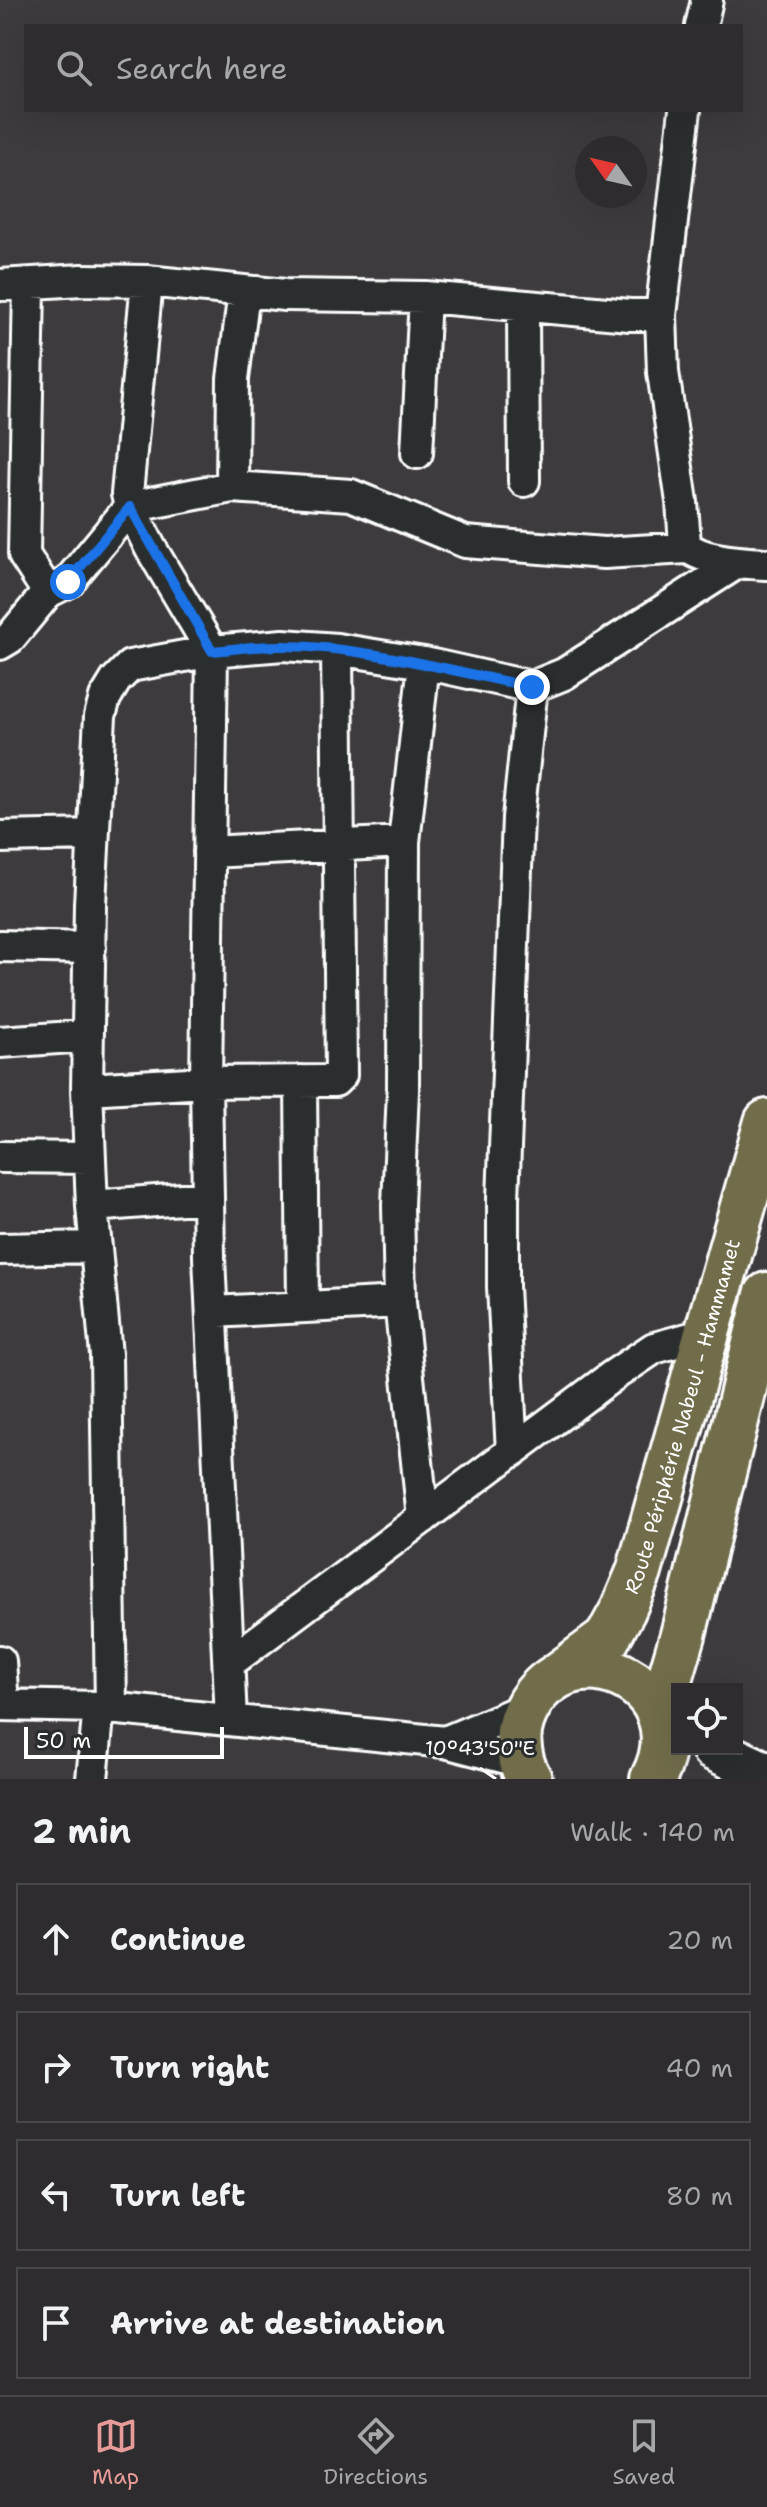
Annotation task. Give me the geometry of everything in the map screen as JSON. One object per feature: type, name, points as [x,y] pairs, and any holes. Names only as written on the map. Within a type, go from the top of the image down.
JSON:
[{"type":"highway","name":"Route Périphérie Nabeul - Hammamet","points":[[538,1695],[607,1639],[639,1572],[767,1122]]},
{"type":"highway","points":[[653,1779],[661,1763],[665,1740],[664,1715],[671,1676],[767,1295]]},
{"type":"highway","points":[[523,1773],[520,1725],[538,1695],[570,1671],[593,1667],[617,1672],[637,1683],[664,1715]]},
{"type":"street","points":[[701,24],[707,0]]},
{"type":"street","points":[[685,112],[661,315],[663,372],[686,546],[693,552],[752,563]]},
{"type":"street","points":[[48,592],[24,555],[15,285],[82,280],[147,281],[285,295],[425,297],[661,315]]},
{"type":"street","points":[[147,281],[127,494],[130,507],[150,547],[212,651],[206,1082],[208,1197],[231,1719]]},
{"type":"street","points":[[232,487],[233,379],[244,291]]},
{"type":"street","points":[[417,453],[425,297]]},
{"type":"street","points":[[523,306],[524,481]]},
{"type":"street","points":[[0,644],[10,638],[48,592],[68,582],[130,507],[232,487],[351,495],[465,542],[604,553],[686,546]]},
{"type":"street","points":[[92,1779],[105,1708],[106,1355],[92,1206],[87,1036],[93,835],[100,716],[105,698],[116,680],[130,666],[212,651],[283,645],[337,649],[424,663],[532,687],[564,674],[752,563]]},
{"type":"street","points":[[87,1089],[206,1082],[335,1081],[341,1075],[337,649]]},
{"type":"street","points":[[423,1518],[400,1302],[398,1205],[403,1090],[404,842],[424,663]]},
{"type":"street","points":[[512,1452],[503,1287],[503,1199],[518,818],[532,687]]},
{"type":"street","points":[[0,837],[93,835]]},
{"type":"street","points":[[209,852],[404,842]]},
{"type":"street","points":[[0,946],[90,948]]},
{"type":"street","points":[[0,1042],[87,1036]]},
{"type":"street","points":[[301,1081],[303,1307]]},
{"type":"street","points":[[0,1157],[90,1158]]},
{"type":"street","points":[[92,1206],[208,1197]]},
{"type":"street","points":[[0,1249],[95,1247]]},
{"type":"street","points":[[213,1312],[400,1302]]},
{"type":"street","points":[[229,1663],[611,1377],[654,1348],[709,1333]]},
{"type":"street","points":[[0,1661],[1,1705],[105,1708],[445,1742],[523,1773]]},
{"type":"street","points":[[445,1742],[538,1695]]},
{"type":"street","points":[[726,1755],[767,1774]]},
{"type":"street","points":[[746,1779],[767,1774]]},
{"type":"route","points":[[68,582],[130,507],[150,547],[212,651],[283,645],[337,649],[424,663],[532,687]]}]
